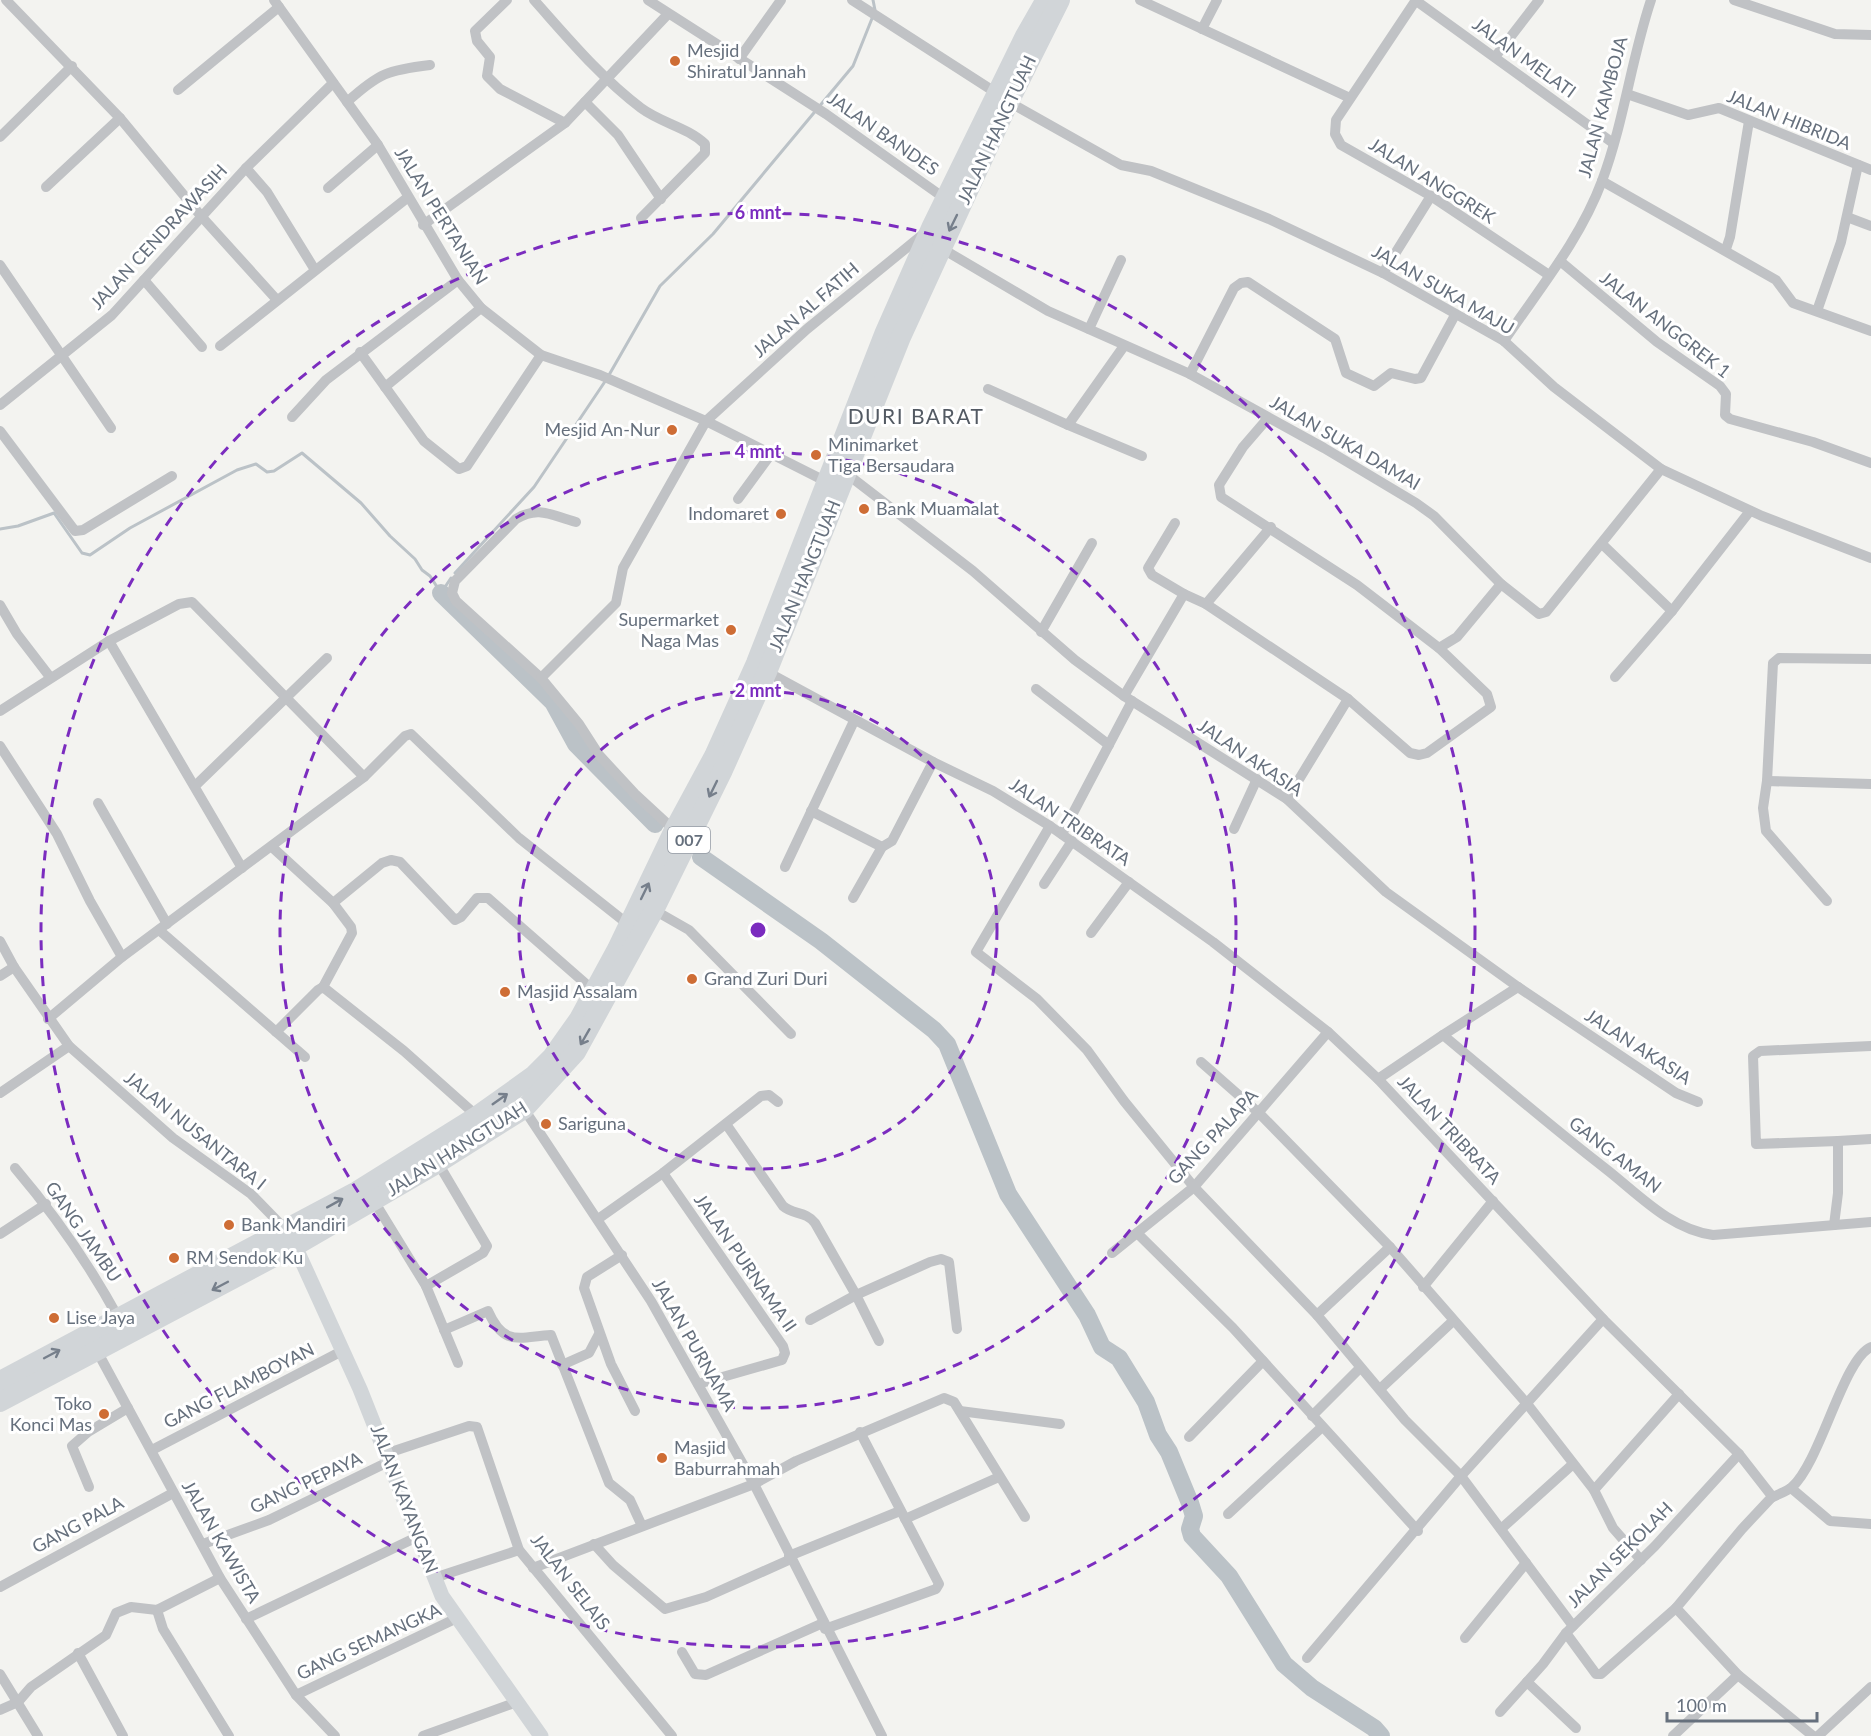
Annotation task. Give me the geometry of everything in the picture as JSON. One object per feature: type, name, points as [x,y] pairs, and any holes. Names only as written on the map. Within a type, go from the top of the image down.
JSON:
[{"type":"highway","name":"JALAN HANGTUAH","points":[[290,1238],[366,1185],[477,1116],[533,1076],[552,1057],[579,1019],[594,991],[654,910],[767,672],[901,338],[1003,98],[1025,36],[1046,0]]},
{"type":"highway","name":"JALAN HANGTUAH","points":[[1003,98],[1060,0]]},
{"type":"highway","name":"JALAN HANGTUAH","points":[[0,1402],[97,1351],[171,1301],[290,1238],[374,1201],[438,1163],[524,1109],[576,1052],[622,952],[628,925],[674,830],[714,756],[756,663],[885,332],[931,228],[983,143]]},
{"type":"highway","name":"JALAN HANGTUAH","points":[[0,1381],[119,1319],[171,1301]]},
{"type":"street","points":[[6,0],[120,118],[201,216],[276,300]]},
{"type":"street","points":[[507,0],[475,32],[477,41],[490,57],[487,76],[500,89],[565,123]]},
{"type":"street","points":[[534,0],[608,78],[642,109],[676,125],[705,144],[705,153],[641,218]]},
{"type":"street","name":"JALAN BANDES","points":[[648,0],[665,8],[739,59],[801,97],[947,200]]},
{"type":"street","points":[[739,59],[781,0]]},
{"type":"street","name":"JALAN SUKA MAJU","points":[[852,0],[1003,98],[1121,165],[1151,171],[1261,215],[1383,273],[1455,315],[1504,340],[1554,387],[1661,470],[1750,511],[1871,558]]},
{"type":"street","points":[[1140,0],[1350,98]]},
{"type":"street","points":[[1202,28],[1217,0]]},
{"type":"street","name":"JALAN MELATI","points":[[1416,0],[1613,143]]},
{"type":"street","name":"JALAN ANGGREK","points":[[1416,0],[1336,120],[1335,134],[1338,143],[1431,196],[1549,275]]},
{"type":"street","points":[[1495,57],[1539,0]]},
{"type":"street","name":"JALAN KAMBOJA","points":[[1504,340],[1583,225],[1602,181],[1627,94],[1636,46],[1651,0]]},
{"type":"street","points":[[1734,0],[1835,34],[1871,34]]},
{"type":"street","points":[[178,90],[278,3]]},
{"type":"street","name":"JALAN PERTANIAN","points":[[278,3],[378,145],[423,225],[458,280],[481,308],[541,354],[706,421],[827,482]]},
{"type":"street","points":[[423,225],[565,123],[608,78],[665,8]]},
{"type":"street","points":[[347,102],[365,85],[388,71],[430,65]]},
{"type":"street","points":[[0,137],[72,66]]},
{"type":"street","name":"JALAN CENDRAWASIH","points":[[0,405],[112,315],[246,168],[333,83]]},
{"type":"street","name":"JALAN HIBRIDA","points":[[1627,94],[1688,115],[1719,108],[1871,170]]},
{"type":"street","points":[[585,102],[618,135],[661,199]]},
{"type":"street","points":[[46,187],[120,118]]},
{"type":"street","points":[[1725,249],[1730,237],[1749,121]]},
{"type":"street","points":[[328,189],[378,145]]},
{"type":"street","points":[[1817,311],[1847,217],[1858,165]]},
{"type":"street","points":[[246,168],[267,192],[315,270]]},
{"type":"street","points":[[1602,181],[1725,249],[1780,283],[1793,303],[1871,330]]},
{"type":"street","points":[[1383,273],[1431,196]]},
{"type":"street","points":[[220,346],[407,198]]},
{"type":"street","points":[[1847,217],[1871,226]]},
{"type":"street","name":"JALAN AL FATIH","points":[[541,678],[616,603],[623,568],[706,421],[807,329],[931,228]]},
{"type":"street","name":"JALAN SUKA DAMAI","points":[[940,248],[1048,312],[1190,374],[1416,503],[1434,516],[1531,611],[1544,613],[1661,470]]},
{"type":"street","points":[[1089,329],[1121,261]]},
{"type":"street","name":"JALAN ANGGREK 1","points":[[1560,261],[1658,342],[1720,386],[1726,394],[1725,415],[1730,419],[1813,442],[1871,464]]},
{"type":"street","points":[[0,265],[111,428]]},
{"type":"street","points":[[144,280],[202,347]]},
{"type":"street","points":[[292,417],[326,380],[458,280]]},
{"type":"street","points":[[1190,374],[1234,288],[1240,283],[1248,282],[1335,339],[1346,373],[1374,386],[1393,372],[1415,379],[1421,378],[1455,315]]},
{"type":"street","points":[[386,387],[481,308]]},
{"type":"street","points":[[1068,424],[1124,346]]},
{"type":"street","points":[[360,352],[424,441],[455,467],[462,468],[467,466],[541,354]]},
{"type":"street","points":[[988,389],[1142,456]]},
{"type":"street","points":[[1175,523],[1148,567],[1152,575],[1206,604],[1348,699],[1410,753],[1419,755],[1426,753],[1491,707],[1487,694],[1439,648],[1357,585],[1221,497],[1218,489],[1244,447],[1268,418]]},
{"type":"street","points":[[0,431],[75,531],[83,530],[172,476]]},
{"type":"street","points":[[738,499],[771,454]]},
{"type":"street","name":"JALAN AKASIA","points":[[847,474],[973,571],[1041,632],[1128,698],[1287,799],[1386,892],[1518,987],[1676,1093],[1698,1102]]},
{"type":"street","points":[[576,522],[539,511],[527,513],[516,519],[452,588],[456,601],[541,678],[579,724],[599,755],[634,794],[674,830]]},
{"type":"street","points":[[1615,676],[1672,611],[1750,511]]},
{"type":"street","points":[[1206,604],[1270,527]]},
{"type":"street","points":[[1041,632],[1092,543]]},
{"type":"street","points":[[1602,544],[1672,611]]},
{"type":"street","points":[[1439,648],[1457,637],[1502,584]]},
{"type":"street","points":[[1062,834],[1109,745],[1128,698],[1184,594]]},
{"type":"street","points":[[0,711],[109,641],[188,602],[199,608],[364,777]]},
{"type":"street","points":[[0,605],[17,634],[50,677]]},
{"type":"street","points":[[109,641],[242,868]]},
{"type":"street","points":[[195,786],[327,658]]},
{"type":"street","points":[[1827,901],[1766,831],[1763,808],[1767,781],[1774,661],[1779,658],[1871,659]]},
{"type":"street","name":"JALAN TRIBRATA","points":[[767,672],[854,721],[993,791],[1050,826],[1213,942],[1328,1032],[1378,1079],[1603,1319],[1739,1455],[1771,1498]]},
{"type":"street","points":[[1036,689],[1109,745]]},
{"type":"street","points":[[1287,799],[1348,699]]},
{"type":"street","points":[[785,867],[854,721]]},
{"type":"street","points":[[48,1019],[122,957],[364,777],[405,736],[411,734],[519,838],[628,925]]},
{"type":"street","points":[[0,746],[57,834],[90,901],[122,957]]},
{"type":"street","points":[[853,898],[882,847],[892,840],[933,762]]},
{"type":"street","points":[[1234,829],[1257,780]]},
{"type":"street","points":[[1767,781],[1871,784]]},
{"type":"street","points":[[98,803],[163,927],[305,1057]]},
{"type":"street","points":[[811,811],[882,847]]},
{"type":"street","points":[[1050,826],[976,952],[1037,999],[1087,1050],[1124,1101],[1194,1187],[1317,1315],[1405,1420],[1461,1476],[1526,1563],[1570,1629],[1590,1666],[1601,1674],[1676,1608],[1771,1498],[1791,1488],[1813,1454],[1856,1364],[1864,1351],[1871,1347]]},
{"type":"street","points":[[1044,884],[1072,841]]},
{"type":"street","points":[[272,847],[333,903],[351,927],[352,933],[323,987],[276,1032]]},
{"type":"street","points":[[333,903],[382,862],[397,861],[455,920],[461,917],[477,898],[488,898],[594,991]]},
{"type":"street","points":[[1091,933],[1129,882]]},
{"type":"street","points":[[654,910],[689,930],[791,1034]]},
{"type":"street","name":"JALAN NUSANTARA I","points":[[0,941],[48,1019],[69,1046],[173,1138],[251,1194],[290,1238]]},
{"type":"street","points":[[0,976],[14,967]]},
{"type":"street","points":[[323,987],[404,1051],[477,1116]]},
{"type":"street","points":[[1378,1079],[1518,987]]},
{"type":"street","name":"GANG PALAPA","points":[[1112,1252],[1194,1187],[1328,1032]]},
{"type":"street","name":"GANG AMAN","points":[[1443,1035],[1552,1126],[1665,1215],[1689,1230],[1713,1235],[1871,1222]]},
{"type":"street","points":[[0,1093],[69,1046]]},
{"type":"street","points":[[1871,1046],[1755,1052],[1753,1056],[1756,1144],[1871,1139]]},
{"type":"street","points":[[1201,1062],[1259,1113],[1390,1247],[1528,1405],[1594,1490],[1613,1528],[1641,1560]]},
{"type":"street","points":[[598,1219],[663,1173],[763,1095],[769,1095],[778,1102]]},
{"type":"street","name":"JALAN PURNAMA","points":[[524,1109],[622,1255],[698,1384],[754,1484],[824,1626],[882,1736]]},
{"type":"street","points":[[726,1124],[783,1206],[789,1211],[806,1214],[815,1223],[879,1341]]},
{"type":"street","points":[[1834,1225],[1838,1193],[1838,1142]]},
{"type":"street","points":[[426,1286],[483,1253],[487,1246],[438,1163]]},
{"type":"street","name":"GANG JAMBU","points":[[15,1168],[46,1204],[94,1273],[119,1319]]},
{"type":"street","name":"JALAN PURNAMA II","points":[[663,1173],[783,1346],[785,1353],[782,1360],[698,1384]]},
{"type":"street","points":[[374,1201],[426,1286],[458,1363]]},
{"type":"street","points":[[1423,1287],[1493,1201]]},
{"type":"street","points":[[0,1234],[46,1204]]},
{"type":"street","points":[[1137,1233],[1263,1361],[1418,1531]]},
{"type":"street","name":"JALAN KAYANGAN","points":[[290,1238],[360,1389],[434,1578],[457,1618],[541,1736]]},
{"type":"street","points":[[1317,1315],[1390,1247]]},
{"type":"street","points":[[622,1255],[585,1280],[586,1295],[611,1364],[635,1411]]},
{"type":"street","points":[[810,1320],[908,1271],[930,1262],[946,1259],[952,1266],[957,1329]]},
{"type":"street","points":[[444,1330],[488,1311],[500,1330],[510,1338],[551,1335],[608,1480],[614,1488],[630,1500],[642,1526]]},
{"type":"street","points":[[1307,1658],[1418,1531],[1461,1476],[1528,1405],[1603,1319]]},
{"type":"street","points":[[1380,1389],[1453,1321]]},
{"type":"street","points":[[562,1365],[589,1353],[599,1334]]},
{"type":"street","name":"JALAN KAWISTA","points":[[97,1351],[220,1578],[296,1695],[335,1736]]},
{"type":"street","name":"GANG FLAMBOYAN","points":[[152,1450],[342,1351]]},
{"type":"street","points":[[1190,1437],[1263,1361]]},
{"type":"street","points":[[1312,1416],[1360,1368]]},
{"type":"street","points":[[1594,1490],[1679,1394]]},
{"type":"street","points":[[533,1568],[754,1484],[796,1461],[860,1432],[944,1398],[952,1400],[960,1411],[1025,1517]]},
{"type":"street","points":[[89,1486],[72,1446],[88,1432],[128,1408]]},
{"type":"street","points":[[960,1411],[1060,1424]]},
{"type":"street","name":"JALAN SELAIS","points":[[386,1458],[468,1426],[476,1426],[519,1550],[669,1733]]},
{"type":"street","points":[[1228,1514],[1322,1427]]},
{"type":"street","points":[[682,1652],[695,1674],[706,1675],[824,1626],[938,1588],[939,1581],[860,1432]]},
{"type":"street","name":"JALAN SEKOLAH","points":[[1500,1712],[1570,1629],[1641,1560],[1739,1455]]},
{"type":"street","name":"GANG PEPAYA","points":[[203,1544],[269,1521],[386,1458]]},
{"type":"street","points":[[1501,1529],[1573,1464]]},
{"type":"street","points":[[594,1544],[664,1610],[706,1597],[790,1558],[999,1477]]},
{"type":"street","points":[[1791,1488],[1830,1521],[1871,1524]]},
{"type":"street","name":"GANG PALA","points":[[0,1587],[173,1493]]},
{"type":"street","points":[[246,1619],[417,1537]]},
{"type":"street","points":[[434,1578],[519,1550]]},
{"type":"street","points":[[1465,1638],[1526,1563]]},
{"type":"street","points":[[0,1710],[18,1702],[31,1687],[106,1635],[116,1613],[132,1607],[157,1610],[220,1578]]},
{"type":"street","points":[[1676,1608],[1738,1675],[1813,1736]]},
{"type":"street","points":[[157,1610],[163,1629],[229,1736]]},
{"type":"street","name":"GANG SEMANGKA","points":[[296,1695],[457,1618]]},
{"type":"street","points":[[78,1653],[123,1736]]},
{"type":"street","points":[[0,1674],[39,1736]]},
{"type":"street","points":[[1673,1736],[1738,1675]]},
{"type":"street","points":[[1527,1682],[1576,1728]]},
{"type":"street","points":[[1818,1736],[1871,1688]]},
{"type":"street","points":[[432,1735],[517,1702]]},
{"type":"waterway","points":[[873,0],[875,10]]},
{"type":"waterway","points":[[609,375],[660,286],[713,234],[853,66],[873,16]]},
{"type":"waterway","points":[[455,573],[534,487],[606,380]]},
{"type":"waterway","points":[[0,529],[18,526],[54,513],[82,553],[90,555],[130,528],[237,470],[256,464],[267,472],[274,471],[302,453],[361,503],[390,536],[415,559],[441,593],[451,578]]},
{"type":"waterway","points":[[441,593],[553,702],[576,744],[655,824]]},
{"type":"waterway","points":[[701,857],[821,941],[934,1030],[947,1044],[1008,1194],[1087,1315],[1102,1347],[1119,1358],[1146,1402],[1158,1435],[1169,1452],[1190,1503],[1194,1516],[1190,1529],[1192,1536],[1229,1576],[1284,1664],[1312,1688],[1374,1728],[1381,1736]]},
{"type":"place","name":"Mesjid Shiratul Jannah","points":[[675,61]]},
{"type":"place","name":"Mesjid An-Nur","points":[[672,430]]},
{"type":"place","name":"Minimarket Tiga Bersaudara","points":[[816,455]]},
{"type":"place","name":"Bank Muamalat","points":[[864,509]]},
{"type":"place","name":"Indomaret","points":[[781,514]]},
{"type":"place","name":"Supermarket Naga Mas","points":[[731,630]]},
{"type":"place","name":"Grand Zuri Duri","points":[[692,979]]},
{"type":"place","name":"Masjid Assalam","points":[[505,992]]},
{"type":"place","name":"Sariguna","points":[[546,1124]]},
{"type":"place","name":"Bank Mandiri","points":[[229,1225]]},
{"type":"place","name":"RM Sendok Ku","points":[[174,1258]]},
{"type":"place","name":"Lise Jaya","points":[[54,1318]]},
{"type":"place","name":"Toko Konci Mas","points":[[104,1414]]},
{"type":"place","name":"Masjid Baburrahmah","points":[[662,1458]]},
{"type":"district","name":"DURI BARAT","points":[[916,417]]}]
